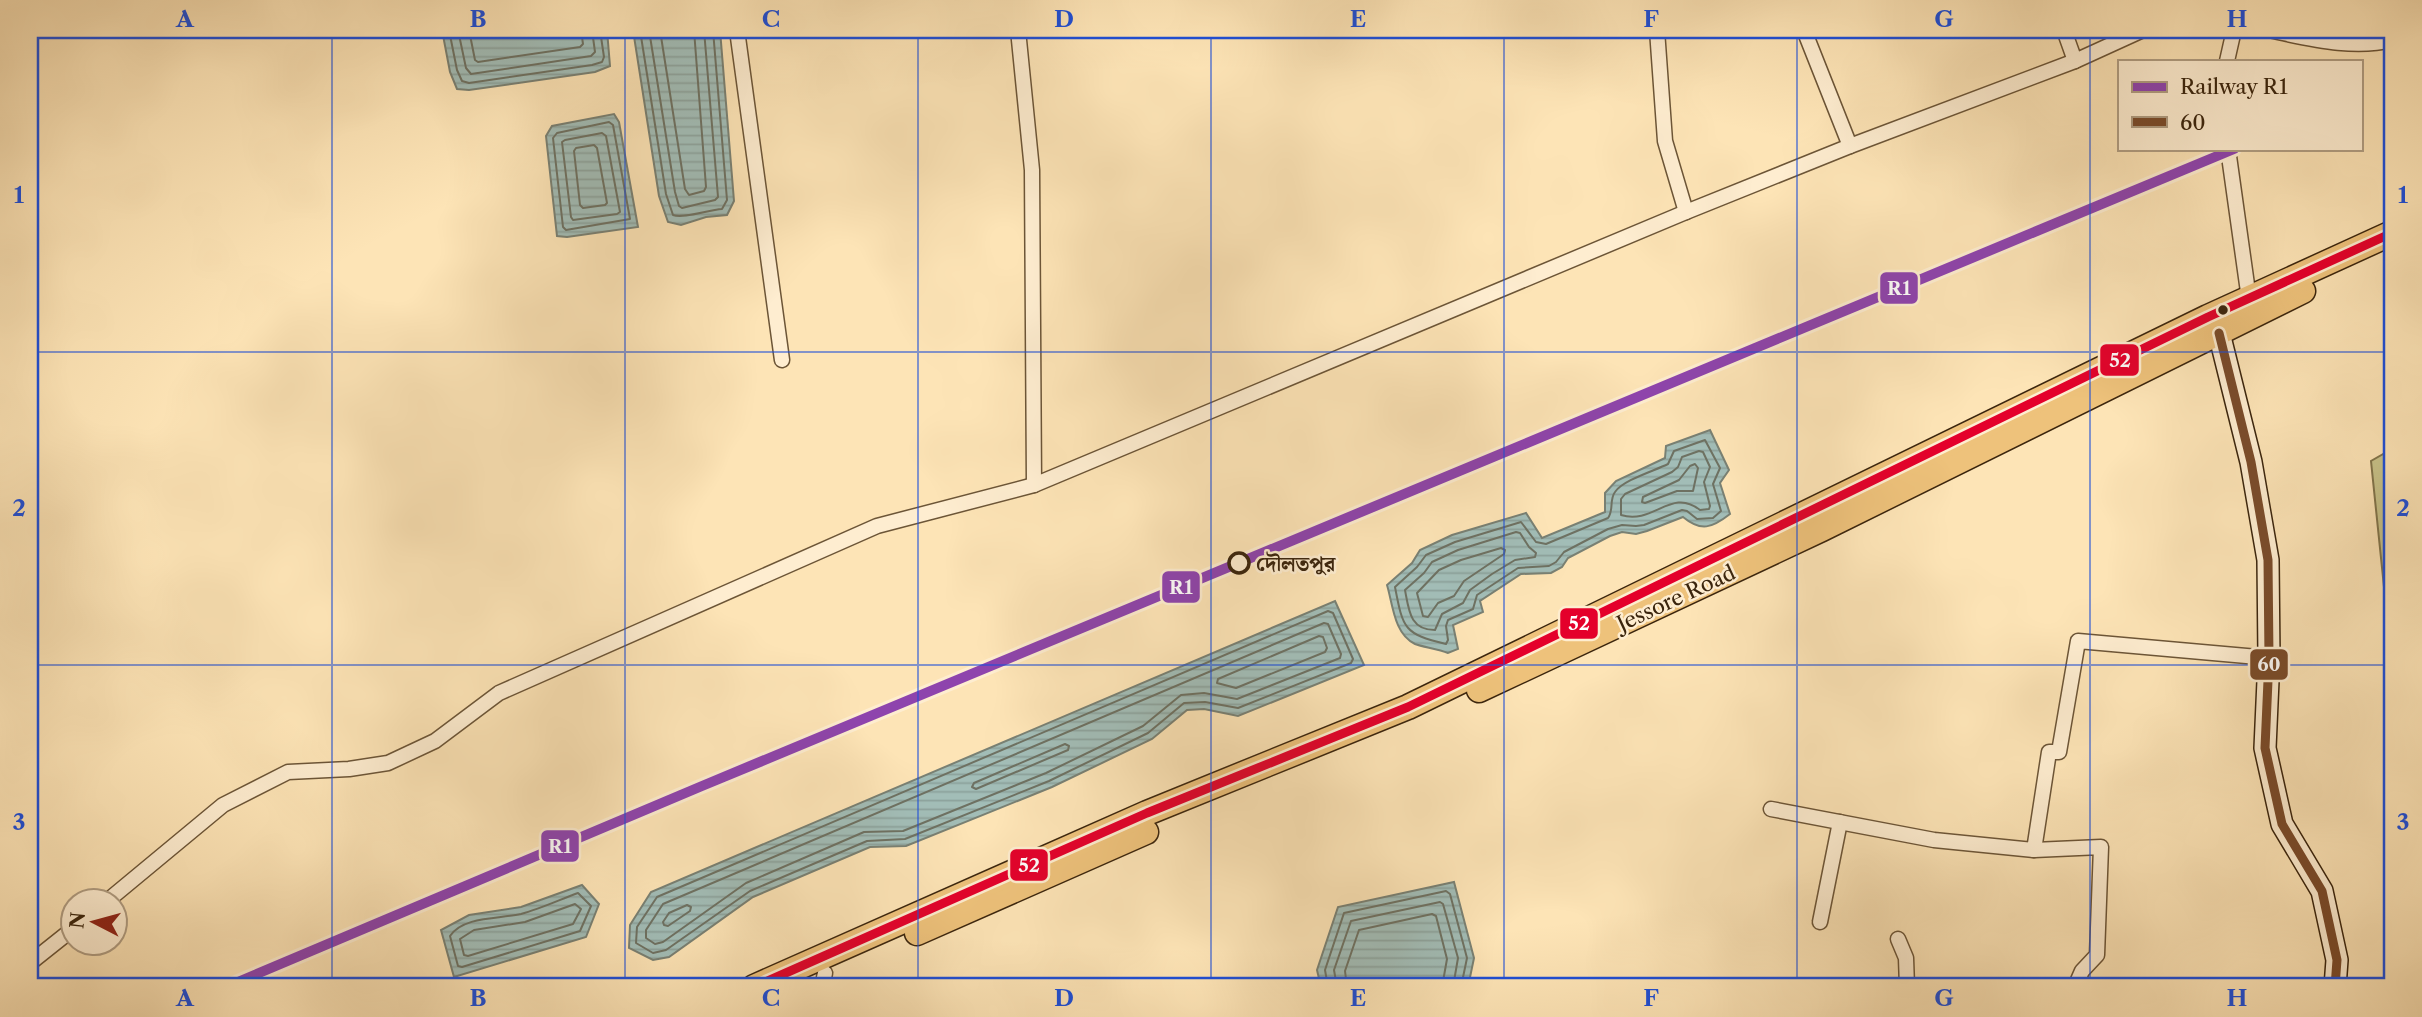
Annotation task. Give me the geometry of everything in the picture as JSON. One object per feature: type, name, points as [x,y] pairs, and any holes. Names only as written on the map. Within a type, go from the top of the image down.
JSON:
[{"type":"highway","name":"Jessore Road","points":[[754,987],[1147,813],[1408,707],[2249,299],[2392,233]]},
{"type":"highway","name":"Jessore Road","points":[[792,987],[824,980],[1174,820],[1413,720],[1538,663],[1931,475],[2098,390],[2392,248]]},
{"type":"main road","points":[[2219,333],[2250,462],[2268,560],[2269,658],[2265,748],[2282,824],[2322,891],[2337,960],[2336,987]]},
{"type":"street","points":[[737,30],[782,360]]},
{"type":"street","points":[[1018,30],[1032,170],[1034,485]]},
{"type":"street","points":[[1657,30],[1665,141],[1686,212]]},
{"type":"street","points":[[1804,30],[1850,146]]},
{"type":"street","points":[[2064,30],[2075,61]]},
{"type":"street","points":[[122,888],[223,806],[288,772],[349,769],[388,763],[435,741],[499,693],[877,526],[1034,485],[1686,212],[1850,146],[2075,61],[2143,30]]},
{"type":"street","points":[[2227,60],[2234,30]]},
{"type":"street","points":[[2268,30],[2327,43],[2381,43],[2392,40]]},
{"type":"street","points":[[2228,150],[2249,299]]},
{"type":"street","points":[[2034,850],[2049,752],[2059,752],[2078,641],[2269,658]]},
{"type":"street","points":[[1771,809],[1934,841],[2034,850],[2101,847],[2097,955],[2082,971],[2075,987]]},
{"type":"street","points":[[1820,922],[1840,822]]},
{"type":"street","points":[[30,963],[60,939]]},
{"type":"street","points":[[1898,939],[1906,958],[1907,987]]},
{"type":"shaded area","points":[[2392,449],[2392,655],[2391,655],[2371,461]]},
{"type":"water","points":[[442,30],[607,30],[610,66],[595,72],[469,90],[457,89],[450,72]]},
{"type":"water","points":[[633,30],[720,30],[734,201],[727,215],[706,217],[681,225],[668,222],[659,196]]},
{"type":"water","points":[[614,114],[619,122],[638,227],[557,236],[546,136],[552,126]]},
{"type":"water","points":[[1710,430],[1729,470],[1720,483],[1730,514],[1724,519],[1712,525],[1701,526],[1683,517],[1636,534],[1622,532],[1568,558],[1562,567],[1551,573],[1521,574],[1480,601],[1483,612],[1453,625],[1458,649],[1448,653],[1415,644],[1398,626],[1387,585],[1412,563],[1420,550],[1452,535],[1526,513],[1542,538],[1605,512],[1605,493],[1616,481],[1665,458],[1666,446]]},
{"type":"water","points":[[1335,601],[1364,665],[1238,716],[1204,709],[1187,710],[1152,739],[1052,787],[906,846],[870,847],[753,897],[669,957],[653,960],[629,948],[630,925],[651,892]]},
{"type":"water","points":[[1454,882],[1474,958],[1468,987],[1321,987],[1317,970],[1338,907]]},
{"type":"water","points":[[582,885],[599,904],[586,937],[454,977],[441,930],[469,915],[521,907]]},
{"type":"rail line","name":"R1","points":[[226,987],[702,786],[2232,150]]},
{"type":"transit line","name":"52","points":[[754,987],[1147,813],[1408,707],[2208,317],[2392,233]]},
{"type":"transit line","name":"60","points":[[2219,333],[2251,462],[2268,560],[2269,658],[2265,748],[2282,824],[2322,891],[2337,960],[2335,987]]},
{"type":"place","name":"দৌলতপুর","points":[[1239,563]]}]
